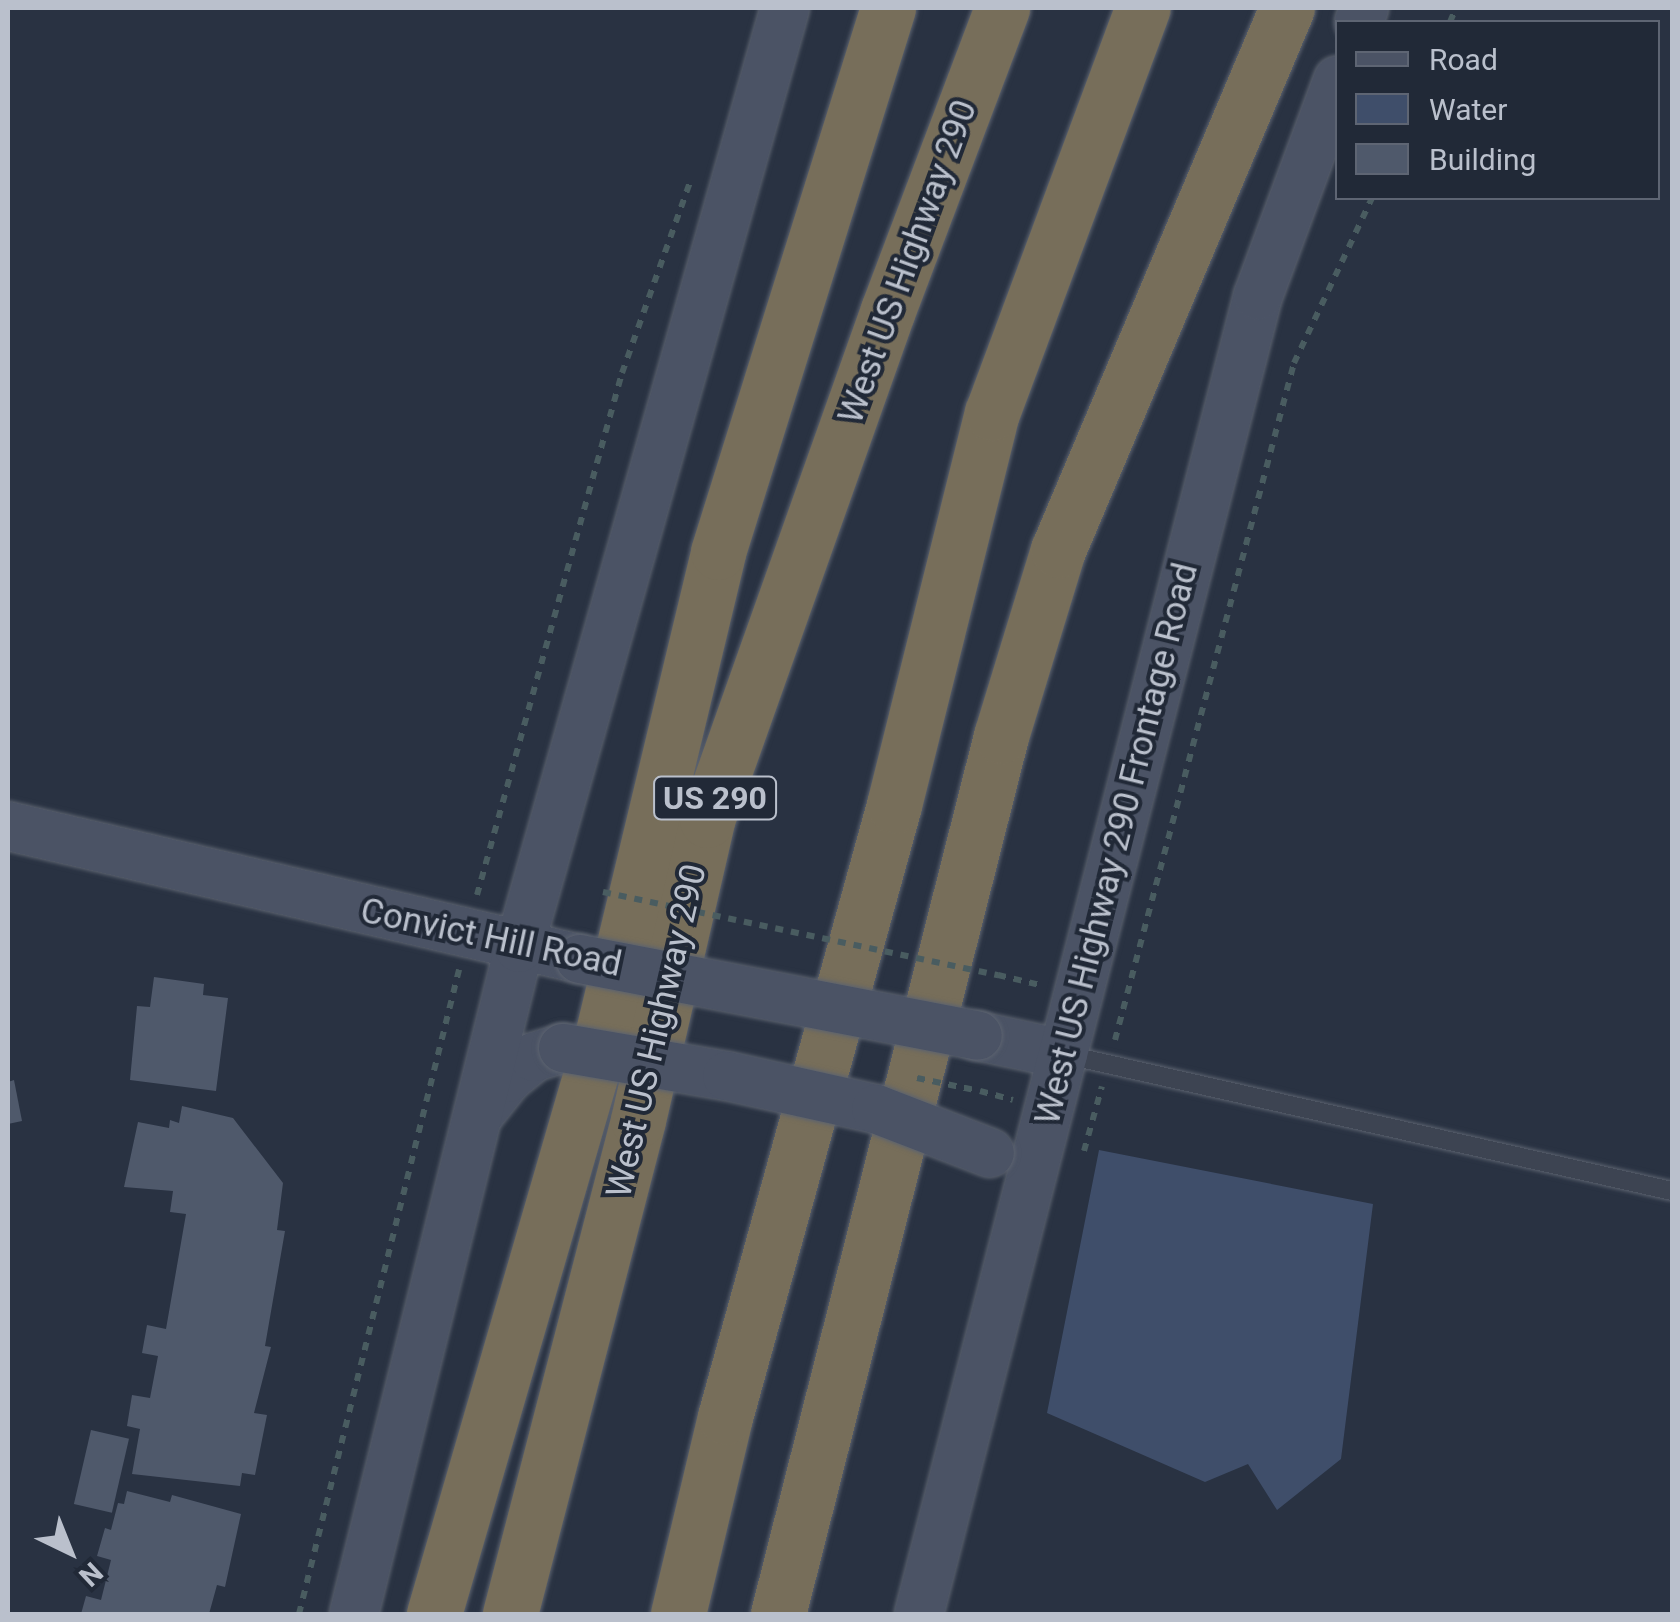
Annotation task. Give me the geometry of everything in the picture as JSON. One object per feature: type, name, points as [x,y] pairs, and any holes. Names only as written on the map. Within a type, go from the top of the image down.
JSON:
[{"type":"highway","points":[[434,1614],[583,1040],[718,552],[888,8]]},
{"type":"highway","name":"West US Highway 290","points":[[510,1614],[638,1120],[707,820],[888,310],[1002,8]]},
{"type":"highway","points":[[678,1614],[725,1418],[894,805],[992,413],[1142,8]]},
{"type":"highway","points":[[778,1614],[1001,736],[1058,550],[1287,8]]},
{"type":"highway","points":[[532,1530],[583,1040]]},
{"type":"main road","points":[[354,1614],[519,948],[785,8]]},
{"type":"main road","name":"West US Highway 290 Frontage Road","points":[[919,1614],[1258,296],[1335,88]]},
{"type":"main road","name":"Convict Hill Road","points":[[8,826],[519,948],[1063,1054]]},
{"type":"main road","points":[[477,1117],[508,1078],[534,1057],[583,1040],[876,1109],[990,1153],[1018,1227]]},
{"type":"lane","points":[[1063,1054],[1672,1191]]},
{"type":"path","points":[[299,1614],[465,935],[622,373],[693,172]]},
{"type":"path","points":[[1124,1006],[1294,363],[1371,200]]},
{"type":"path","points":[[603,892],[998,974]]},
{"type":"water","points":[[1099,1150],[1373,1204],[1341,1459],[1277,1510],[1248,1464],[1205,1482],[1047,1413]]},
{"type":"building","points":[[154,977],[204,984],[203,995],[228,998],[216,1091],[130,1080],[137,1006],[150,1007]]},
{"type":"building","points":[[14,1080],[22,1121],[8,1124],[8,1082]]},
{"type":"building","points":[[182,1106],[233,1118],[283,1183],[277,1230],[285,1231],[265,1346],[271,1347],[254,1413],[267,1415],[255,1475],[242,1473],[240,1486],[132,1474],[140,1429],[127,1426],[132,1395],[150,1398],[158,1356],[142,1353],[147,1325],[166,1329],[186,1214],[170,1212],[173,1191],[124,1187],[138,1122],[169,1128],[170,1120],[179,1123]]},
{"type":"building","points":[[91,1430],[129,1439],[112,1513],[74,1504]]},
{"type":"building","points":[[127,1491],[170,1502],[172,1495],[241,1514],[225,1587],[217,1585],[209,1614],[81,1614],[86,1596],[101,1600],[111,1560],[97,1556],[105,1528],[111,1530],[118,1503],[124,1504]]}]
